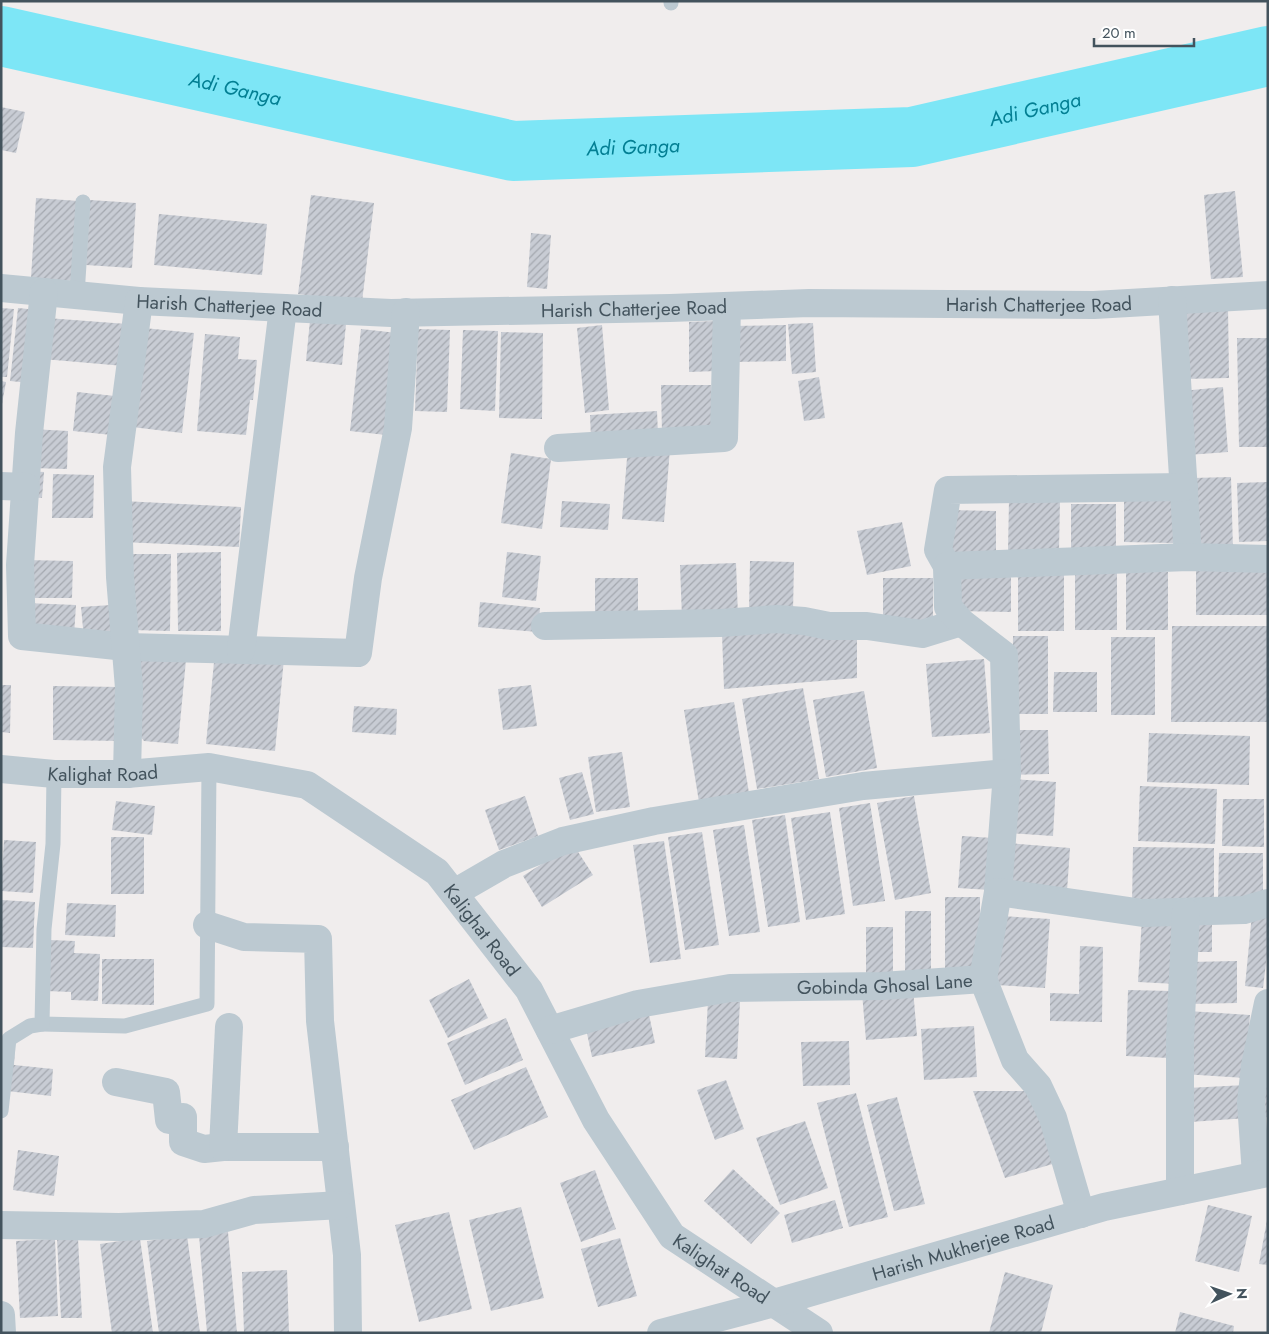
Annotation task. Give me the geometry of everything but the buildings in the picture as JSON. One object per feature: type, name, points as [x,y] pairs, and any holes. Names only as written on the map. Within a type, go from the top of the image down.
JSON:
[{"type":"street","name":"Harish Chatterjee Road","points":[[1,288],[140,302],[406,312],[809,303],[1094,305],[1268,295]]},
{"type":"street","points":[[44,292],[29,433],[14,486],[20,565],[22,636],[126,647],[358,653],[368,578],[398,428],[406,312]]},
{"type":"street","points":[[1172,300],[1188,558]]},
{"type":"street","points":[[127,774],[129,688],[120,577],[116,467],[140,302]]},
{"type":"street","points":[[558,448],[724,438],[727,306]]},
{"type":"street","points":[[241,650],[283,308]]},
{"type":"street","points":[[545,626],[777,619],[804,621],[829,626],[867,626],[922,634],[961,622],[948,607],[946,566],[938,550],[948,490],[1184,487]]},
{"type":"street","points":[[946,566],[1188,558],[1268,558]]},
{"type":"street","name":"Gobinda Ghosal Lane","points":[[550,1030],[638,1004],[730,988],[882,986],[983,979],[998,892],[1007,773],[1004,655],[961,622]]},
{"type":"street","name":"Kalighat Road","points":[[1,769],[54,774],[127,774],[209,767],[307,785],[437,872],[529,990],[596,1120],[672,1236],[819,1333]]},
{"type":"street","points":[[454,893],[504,864],[572,839],[654,821],[862,786],[1007,773]]},
{"type":"street","points":[[998,892],[1143,913],[1244,910],[1268,903]]},
{"type":"street","points":[[1180,1191],[1180,1039],[1186,912]]},
{"type":"street","points":[[207,925],[244,937],[318,939],[320,1021],[347,1255],[348,1333]]},
{"type":"street","points":[[983,979],[1015,1060],[1038,1086],[1053,1118],[1081,1214]]},
{"type":"street","points":[[1262,1174],[1251,1102],[1255,1066],[1268,1004]]},
{"type":"street","points":[[223,1146],[230,1027]]},
{"type":"street","points":[[116,1082],[166,1092],[169,1120],[184,1117],[183,1142],[204,1149],[223,1146],[335,1147]]},
{"type":"street","name":"Harish Mukherjee Road","points":[[661,1333],[774,1303],[1104,1207],[1262,1174]]},
{"type":"street","points":[[1,1225],[119,1227],[204,1224],[254,1210],[341,1205]]},
{"type":"street","points":[[1,1315],[2,1333]]},
{"type":"lane","points":[[77,295],[83,202]]},
{"type":"lane","points":[[1,1111],[9,1039],[30,1026],[42,1024],[125,1026],[207,1004],[209,767]]},
{"type":"lane","points":[[42,1024],[44,929],[53,844],[54,774]]},
{"type":"waterway","name":"Adi Ganga","points":[[1,36],[513,151],[912,137],[1268,56]]}]
